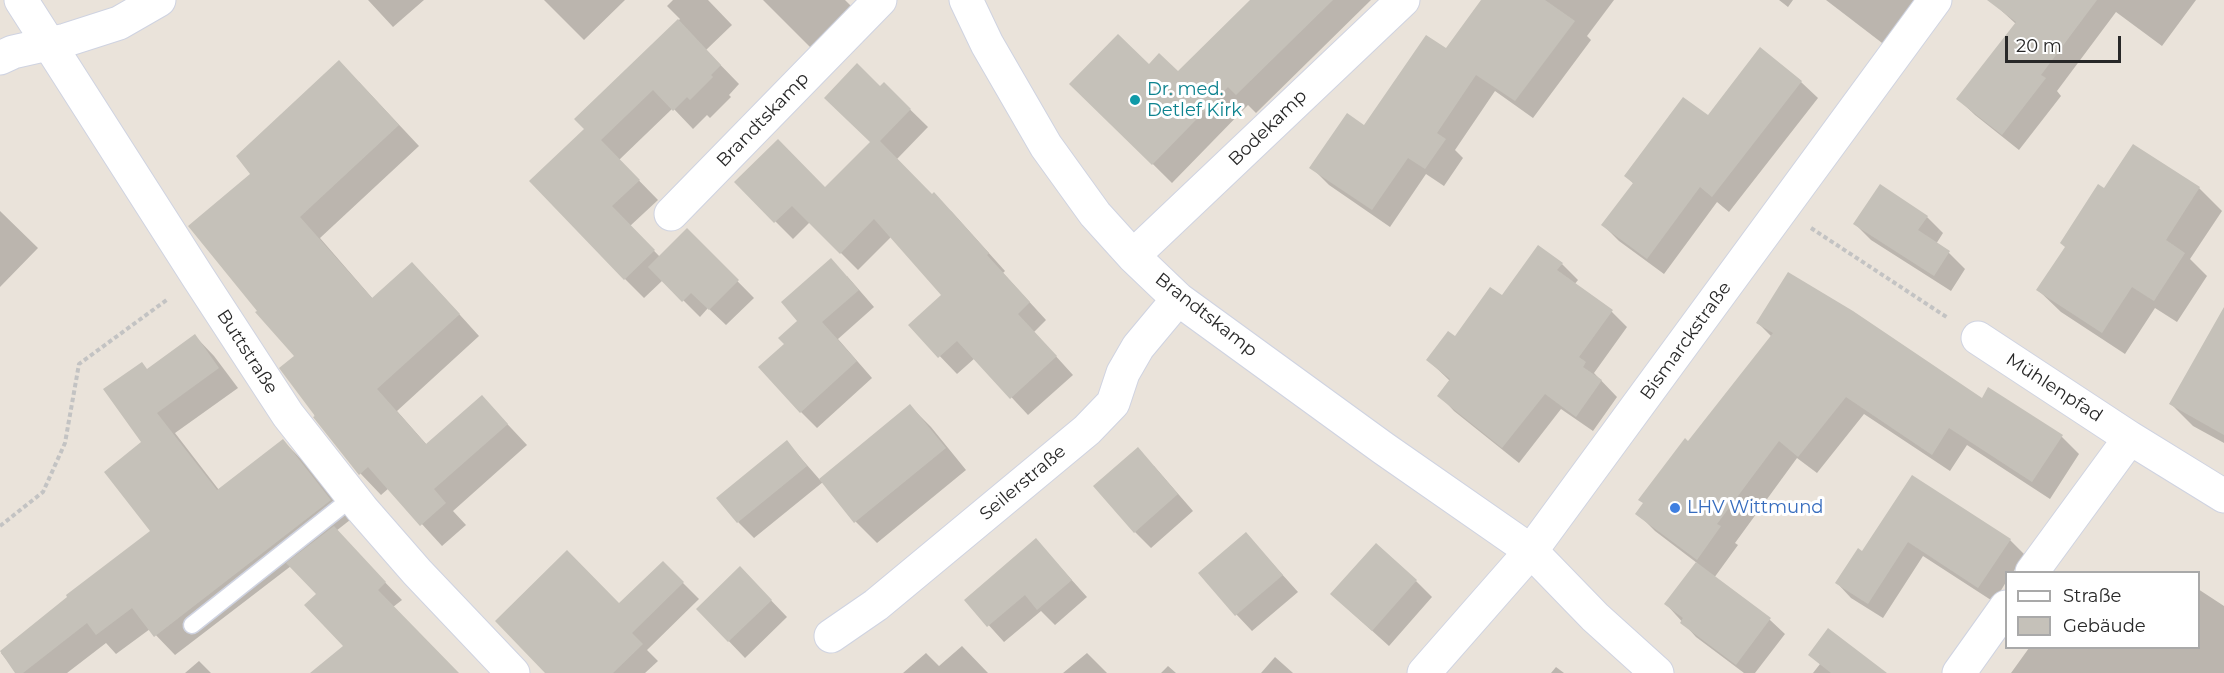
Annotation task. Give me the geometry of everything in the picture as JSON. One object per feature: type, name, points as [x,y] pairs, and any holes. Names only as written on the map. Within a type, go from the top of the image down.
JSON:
[{"type":"street","name":"Buttstraße","points":[[21,0],[288,415],[353,497],[417,572],[513,673]]},
{"type":"street","points":[[0,58],[13,52],[66,40],[119,22],[159,0]]},
{"type":"street","name":"Brandtskamp","points":[[672,214],[880,0]]},
{"type":"street","name":"Brandtskamp","points":[[966,0],[987,44],[1046,146],[1095,214],[1133,256],[1178,299],[1383,448],[1531,551],[1595,617],[1658,673]]},
{"type":"street","name":"Bodekamp","points":[[1133,256],[1403,0]]},
{"type":"street","name":"Bismarckstraße","points":[[1424,673],[1531,551],[1935,0]]},
{"type":"street","name":"Seilerstraße","points":[[831,636],[876,605],[1087,430],[1113,403],[1123,374],[1138,346],[1178,299]]},
{"type":"street","name":"Mühlenpfad","points":[[1978,338],[2130,438],[2224,496]]},
{"type":"street","points":[[2033,571],[2130,438]]},
{"type":"street","points":[[1959,673],[2005,610]]},
{"type":"lane","points":[[192,626],[353,497]]},
{"type":"path","points":[[1781,212],[1803,223],[1978,338]]},
{"type":"path","points":[[0,526],[43,492],[65,443],[79,364],[198,278]]},
{"type":"building","points":[[1250,0],[1333,0],[1236,95],[1228,87],[1152,165],[1069,84],[1118,34],[1149,64],[1159,53],[1178,71]]},
{"type":"building","points":[[1481,0],[1545,0],[1575,21],[1515,101],[1476,75],[1437,133],[1446,139],[1425,169],[1408,158],[1372,210],[1309,168],[1347,113],[1364,125],[1426,35],[1446,48]]},
{"type":"building","points":[[1987,0],[2097,0],[2041,75],[2046,78],[2002,135],[1956,99],[2016,22]]},
{"type":"building","points":[[678,19],[721,65],[711,75],[713,77],[690,100],[687,97],[673,111],[653,90],[601,140],[640,180],[612,206],[655,250],[624,280],[529,181],[584,129],[574,119]]},
{"type":"building","points":[[1760,47],[1802,81],[1712,197],[1700,187],[1647,259],[1601,225],[1633,183],[1624,176],[1683,97],[1708,115]]},
{"type":"building","points":[[339,60],[399,125],[300,217],[372,298],[412,262],[460,314],[377,389],[426,444],[482,395],[508,424],[434,489],[446,503],[420,526],[368,467],[359,475],[313,417],[315,416],[279,368],[294,356],[255,312],[257,311],[188,226],[250,174],[236,156]]},
{"type":"building","points":[[857,63],[880,86],[884,82],[911,109],[880,141],[932,194],[934,192],[1030,302],[1018,314],[1057,356],[1010,399],[957,341],[938,358],[908,325],[941,295],[874,219],[840,254],[792,206],[774,223],[734,182],[778,139],[825,187],[870,142],[824,98]]},
{"type":"building","points":[[2133,144],[2200,187],[2166,240],[2185,253],[2154,301],[2132,287],[2102,333],[2036,290],[2065,247],[2060,243],[2098,184],[2104,188]]},
{"type":"building","points":[[1880,184],[1928,216],[1918,230],[1950,251],[1934,276],[1853,224]]},
{"type":"building","points":[[687,228],[739,280],[709,310],[691,293],[682,302],[648,267]]},
{"type":"building","points":[[1538,245],[1563,263],[1557,270],[1613,310],[1579,357],[1586,362],[1583,367],[1602,380],[1576,417],[1545,394],[1502,448],[1437,396],[1450,379],[1426,360],[1448,331],[1455,336],[1490,287],[1502,295]]},
{"type":"building","points":[[831,258],[859,290],[822,322],[857,361],[800,413],[758,367],[784,344],[778,338],[797,321],[781,302]]},
{"type":"building","points":[[1788,272],[1853,311],[1982,398],[1988,387],[2063,435],[2032,482],[1949,428],[1932,455],[1846,397],[1798,457],[1779,441],[1717,524],[1721,526],[1697,560],[1635,514],[1643,503],[1638,500],[1685,438],[1688,441],[1773,333],[1756,323]]},
{"type":"building","points":[[2224,307],[2224,435],[2169,404]]},
{"type":"building","points":[[195,334],[219,368],[157,413],[217,490],[283,439],[331,500],[154,637],[132,608],[96,635],[87,623],[23,673],[15,673],[0,651],[67,597],[66,595],[150,531],[104,472],[141,442],[103,389],[142,362],[147,369]]},
{"type":"building","points":[[910,404],[946,448],[854,523],[819,479]]},
{"type":"building","points":[[787,440],[807,466],[737,523],[716,498]]},
{"type":"building","points":[[1138,447],[1178,494],[1134,533],[1093,486]]},
{"type":"building","points":[[1912,475],[2011,539],[1978,588],[1908,542],[1868,604],[1835,583],[1858,548],[1862,551]]},
{"type":"building","points":[[334,526],[386,582],[378,590],[459,673],[310,673],[343,646],[304,605],[316,594],[286,563]]},
{"type":"building","points":[[1246,532],[1283,575],[1235,616],[1198,573]]},
{"type":"building","points":[[1036,538],[1072,580],[1037,610],[1025,595],[987,627],[964,600]]},
{"type":"building","points":[[1376,543],[1417,580],[1372,631],[1330,594]]},
{"type":"building","points":[[567,550],[619,603],[663,561],[684,582],[632,633],[643,644],[613,673],[545,673],[495,621]]},
{"type":"building","points":[[1696,562],[1771,618],[1736,665],[1680,623],[1683,618],[1664,604]]},
{"type":"building","points":[[740,566],[772,600],[728,642],[696,609]]},
{"type":"building","points":[[1828,628],[1887,673],[1831,673],[1808,655]]},
{"type":"place","name":"Dr. med. Detlef Kirk","points":[[1135,100]]},
{"type":"place","name":"LHV Wittmund","points":[[1675,508]]}]
